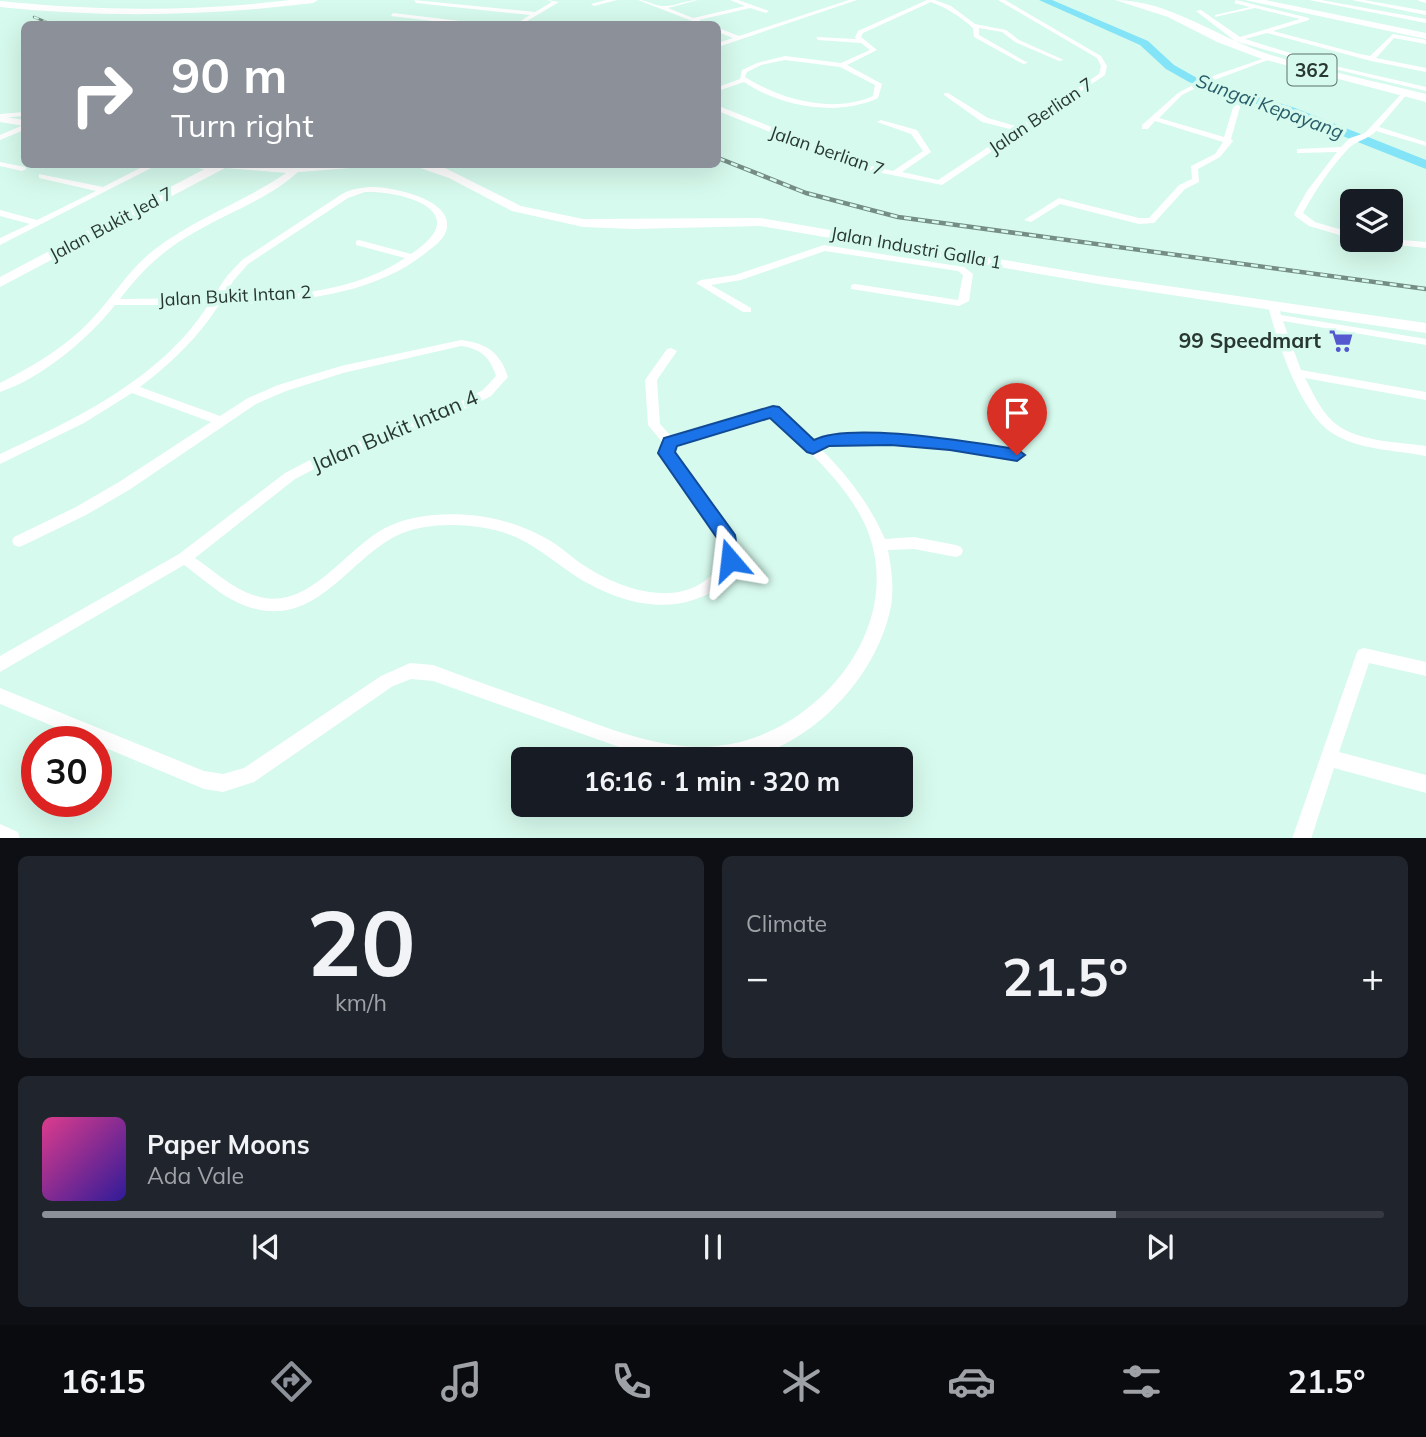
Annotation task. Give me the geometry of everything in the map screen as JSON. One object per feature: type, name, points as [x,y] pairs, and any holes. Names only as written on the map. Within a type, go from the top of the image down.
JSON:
[{"type":"highway","points":[[5,3],[158,9],[298,0]]},
{"type":"highway","points":[[5,3],[78,11],[161,12],[313,0]]},
{"type":"highway","points":[[1269,0],[1347,11]]},
{"type":"highway","points":[[1281,0],[1347,11],[1426,34]]},
{"type":"highway","points":[[1253,4],[1426,34]]},
{"type":"main road","name":"362","points":[[1121,0],[1171,15],[1269,58],[1426,98]]},
{"type":"main road","name":"362","points":[[1192,10],[1203,30]]},
{"type":"main road","points":[[1171,15],[1183,15],[1192,10]]},
{"type":"main road","points":[[0,118],[21,127]]},
{"type":"main road","name":"Jalan Bukit Jed 7","points":[[0,283],[215,168]]},
{"type":"main road","points":[[258,168],[318,168]]},
{"type":"main road","name":"Jalan Industri Galla 1","points":[[428,168],[457,176],[518,208],[570,222],[624,227],[736,220],[850,244],[1098,280],[1274,311],[1426,328]]},
{"type":"main road","points":[[0,268],[18,274]]},
{"type":"street","points":[[393,15],[445,21],[482,0]]},
{"type":"street","points":[[524,21],[556,2],[550,0]]},
{"type":"street","points":[[594,4],[614,0]]},
{"type":"street","points":[[641,0],[695,21]]},
{"type":"street","points":[[661,8],[695,0]]},
{"type":"street","points":[[733,0],[766,12]]},
{"type":"street","points":[[721,44],[854,0]]},
{"type":"street","points":[[842,65],[874,50],[858,37],[865,28],[931,0],[953,9],[975,26],[1004,31],[1017,41],[1061,60]]},
{"type":"street","name":"Jalan Berlian 7","points":[[939,183],[1102,75],[1104,66],[1099,57],[1001,0]]},
{"type":"street","points":[[1312,0],[1347,11],[1426,22]]},
{"type":"street","points":[[1347,11],[1357,0],[1426,13]]},
{"type":"street","points":[[1420,0],[1426,1]]},
{"type":"street","points":[[416,1],[537,14]]},
{"type":"street","points":[[1232,41],[1307,19],[1236,2]]},
{"type":"street","points":[[1217,16],[1253,4]]},
{"type":"street","points":[[692,20],[750,6]]},
{"type":"street","points":[[1192,10],[1232,41],[1426,89]]},
{"type":"street","points":[[975,26],[976,36],[1025,63]]},
{"type":"street","points":[[721,31],[739,38]]},
{"type":"street","points":[[1267,31],[1371,59],[1426,70]]},
{"type":"street","points":[[1371,59],[1393,36],[1426,42]]},
{"type":"street","points":[[818,38],[864,41]]},
{"type":"street","points":[[721,88],[744,80],[784,98],[852,106],[877,97],[879,84],[842,65],[785,58],[750,67],[744,71],[744,80]]},
{"type":"street","points":[[1145,127],[1180,94],[1206,80],[1269,58]]},
{"type":"street","points":[[1028,220],[1059,201],[1139,221],[1151,221],[1182,187],[1196,180],[1194,168],[1219,156],[1229,141],[1239,100],[1197,85]]},
{"type":"street","points":[[1340,232],[1312,224],[1298,214],[1310,193],[1344,149],[1353,140],[1368,135],[1405,93]]},
{"type":"street","points":[[946,94],[985,120],[1021,130]]},
{"type":"street","name":"Jalan berlian 7","points":[[721,110],[864,167],[939,183]]},
{"type":"street","points":[[0,118],[21,114]]},
{"type":"street","points":[[1153,118],[1229,141]]},
{"type":"street","points":[[881,122],[914,132],[927,152],[894,174]]},
{"type":"street","points":[[1374,128],[1426,144]]},
{"type":"street","points":[[0,138],[21,129]]},
{"type":"street","points":[[1300,151],[1344,149]]},
{"type":"street","points":[[0,164],[22,169]]},
{"type":"street","points":[[0,242],[147,168]]},
{"type":"street","points":[[0,388],[46,363],[96,321],[147,261],[163,247],[296,170]]},
{"type":"street","points":[[42,176],[104,190]]},
{"type":"street","name":"Jalan Bukit Intan 2","points":[[111,302],[277,297],[334,290],[363,283],[401,268],[438,238],[443,225],[440,214],[429,204],[410,196],[382,190],[354,191]]},
{"type":"street","points":[[0,460],[65,430],[133,389],[196,330],[234,272],[245,262],[354,191]]},
{"type":"street","points":[[0,213],[38,223]]},
{"type":"street","points":[[359,243],[415,258]]},
{"type":"street","points":[[1403,243],[1426,245]]},
{"type":"street","points":[[747,310],[701,284],[737,278],[824,248],[850,244],[967,272],[964,300],[960,303],[855,287]]},
{"type":"street","points":[[1426,342],[1274,311],[1284,348],[1321,418],[1333,428],[1357,438],[1426,451]]},
{"type":"street","name":"Jalan Bukit Intan 4","points":[[0,665],[184,558],[290,477],[313,464],[468,403],[487,393],[502,377],[492,353],[478,344],[461,343],[353,367],[282,388],[252,401],[124,486],[81,511],[19,541]]},
{"type":"street","points":[[670,442],[654,425],[652,380],[671,351]]},
{"type":"street","points":[[1298,373],[1426,396]]},
{"type":"street","points":[[133,389],[221,421]]},
{"type":"street","points":[[0,696],[204,780],[223,783],[248,776],[387,681],[410,671],[433,673],[642,749],[717,755],[760,746],[792,729],[824,706],[860,664],[881,618],[886,581],[880,545],[846,484],[813,448],[773,411],[670,442]]},
{"type":"street","points":[[813,448],[826,441],[891,439],[950,444],[1017,455]]},
{"type":"street","points":[[184,558],[253,602],[280,607],[303,600],[366,548],[392,531],[431,522],[461,519],[494,524],[521,533],[546,545],[600,582],[627,593],[660,599],[685,598],[706,589],[723,575],[730,560],[729,540],[666,453],[670,442]]},
{"type":"street","points":[[880,545],[914,543],[956,551]]},
{"type":"street","points":[[1301,838],[1364,655],[1426,669]]},
{"type":"street","points":[[1328,758],[1426,784]]},
{"type":"street","points":[[0,834],[11,838]]},
{"type":"waterway","name":"Sungai Kepayang","points":[[1044,0],[1144,43],[1170,67],[1193,80],[1291,111],[1426,165]]},
{"type":"railway","points":[[34,17],[44,21]]},
{"type":"railway","points":[[721,159],[806,193],[898,217],[1426,289]]},
{"type":"place","name":"99 Speedmart","points":[[1341,341]]},
{"type":"route","points":[[730,560],[729,540],[666,453],[670,442],[773,411],[813,448],[826,441],[891,439],[950,444],[1017,455]]}]
